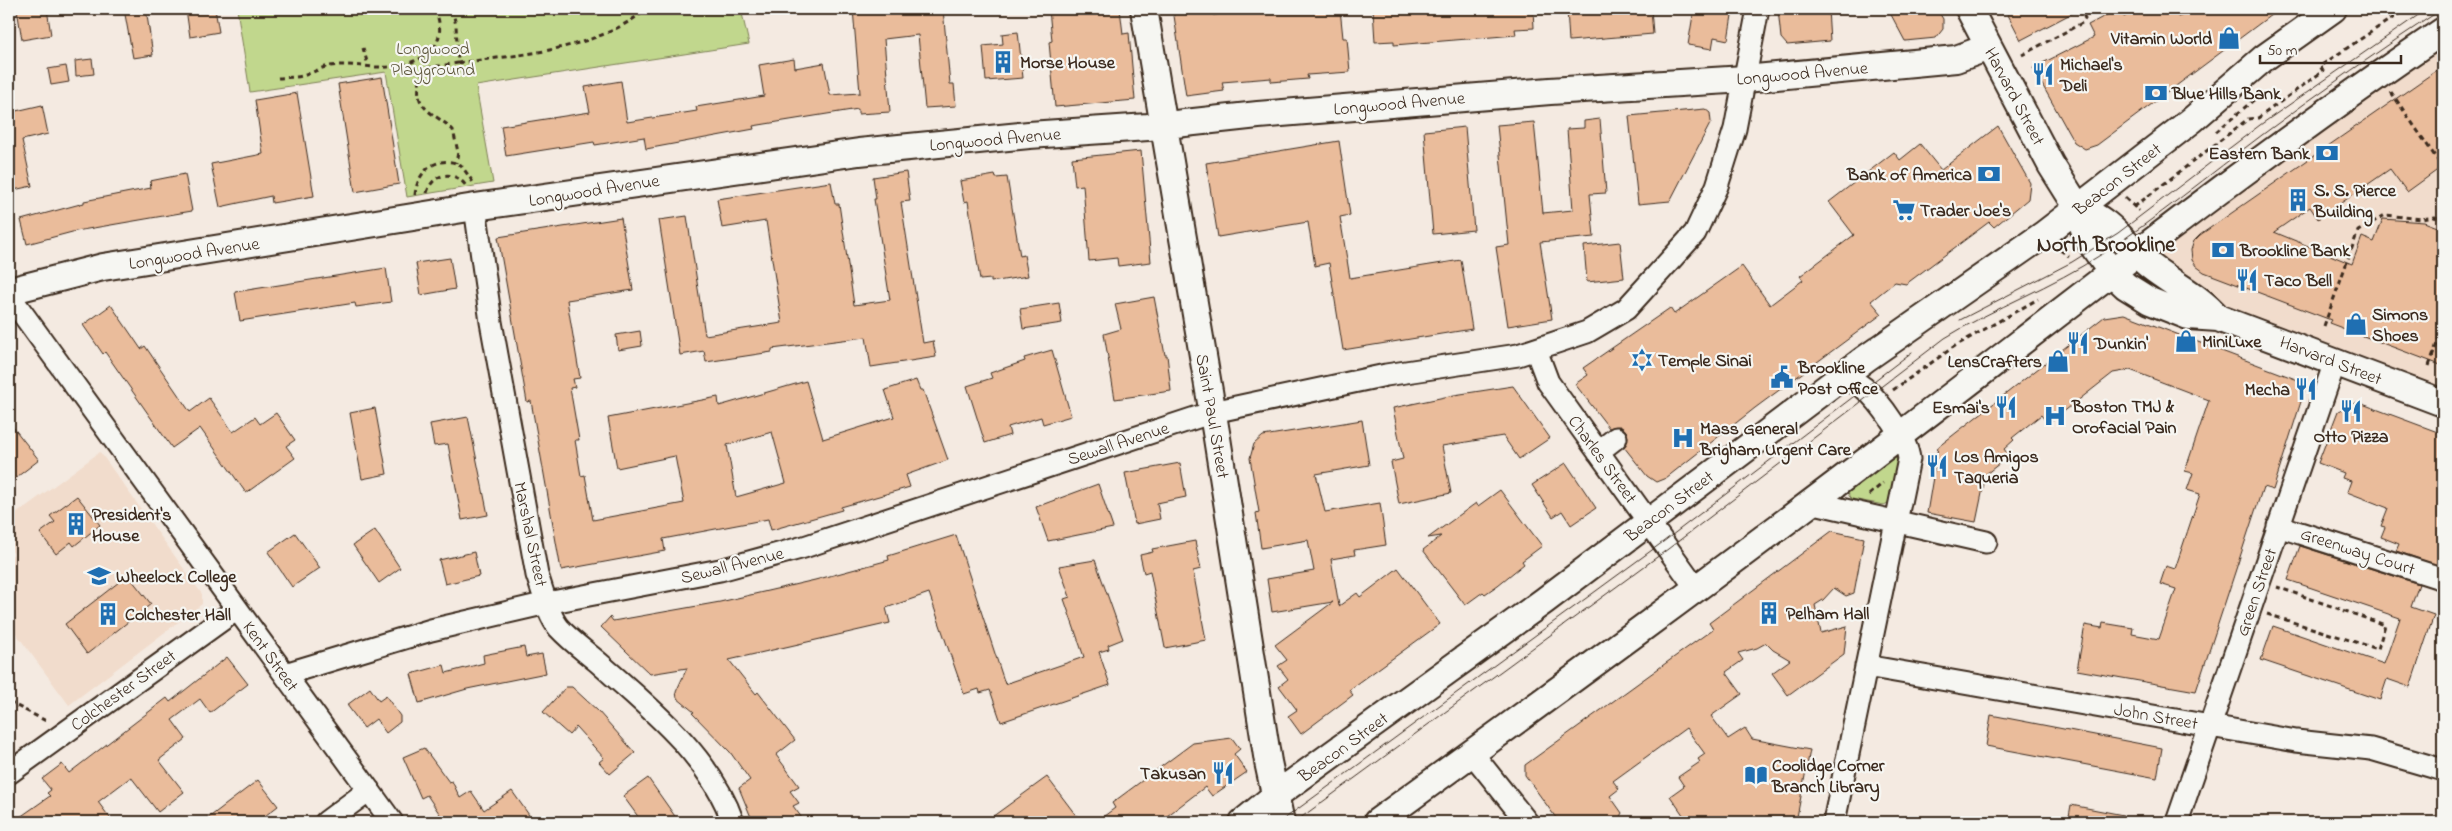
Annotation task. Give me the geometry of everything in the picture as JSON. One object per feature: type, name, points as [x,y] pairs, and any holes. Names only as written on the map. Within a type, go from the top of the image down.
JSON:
[{"type":"main road","name":"Saint Paul Street","points":[[1144,9],[1213,412],[1268,762],[1281,822]]},
{"type":"main road","name":"Harvard Street","points":[[1969,9],[2051,165],[2078,208],[2086,236],[2112,273],[2126,286],[2155,304],[2188,316],[2218,318],[2443,403]]},
{"type":"main road","name":"Beacon Street","points":[[1243,822],[1276,795],[1544,601],[1835,382],[2043,236],[2192,120],[2264,58],[2333,9]]},
{"type":"main road","points":[[1377,822],[1696,588],[2306,125],[2443,31]]},
{"type":"main road","name":"Longwood Avenue","points":[[9,291],[103,267],[471,198],[859,152],[1029,135],[1163,126],[1258,115],[1540,92],[1745,78],[1956,59],[1989,47]]},
{"type":"main road","name":"Harvard Street","points":[[2078,208],[2109,224],[2148,265],[2197,298],[2218,318]]},
{"type":"street","name":"Sewall Avenue","points":[[285,674],[431,630],[547,602],[720,570],[804,547],[1213,412],[1386,375],[1498,359],[1536,350],[1587,332],[1626,309],[1695,233],[1719,178],[1735,128],[1758,9]]},
{"type":"street","name":"Marshal Street","points":[[471,198],[491,322],[537,576],[547,602],[558,627],[628,689],[693,752],[712,783],[732,822]]},
{"type":"street","name":"Kent Street","points":[[9,295],[392,822]]},
{"type":"street","name":"Charles Street","points":[[1536,350],[1548,382],[1696,588]]},
{"type":"street","name":"Green Street","points":[[2177,822],[2335,362]]},
{"type":"street","points":[[1834,822],[1908,459],[1908,450],[1901,434],[1864,388],[1853,382],[1835,382]]},
{"type":"street","points":[[1598,452],[1616,438]]},
{"type":"street","points":[[1810,502],[1986,542]]},
{"type":"street","name":"Greenway Court","points":[[2278,526],[2437,577]]},
{"type":"street","name":"Colchester Street","points":[[9,772],[237,609]]},
{"type":"street","name":"John Street","points":[[1866,666],[2296,741],[2371,749],[2443,770]]},
{"type":"street","points":[[1472,753],[1526,822]]},
{"type":"street","points":[[326,822],[369,790]]},
{"type":"path","points":[[278,78],[300,77],[331,66],[368,65],[387,67],[424,57],[432,52],[440,31],[440,20],[435,9]]},
{"type":"path","points":[[452,9],[456,25],[458,62]]},
{"type":"path","points":[[427,68],[458,62],[543,52],[574,44],[617,27],[647,9]]},
{"type":"path","points":[[2022,55],[2082,24],[2085,18],[2079,9]]},
{"type":"path","points":[[2396,14],[2397,9]]},
{"type":"path","points":[[2134,207],[2248,119],[2258,118],[2323,71],[2320,66],[2406,9]]},
{"type":"path","points":[[363,48],[368,65]]},
{"type":"path","points":[[422,51],[427,68],[420,80],[419,98],[425,110],[453,130],[458,152],[456,163]]},
{"type":"path","points":[[2391,91],[2443,168]]},
{"type":"path","points":[[415,195],[421,176],[430,166],[443,162],[456,163],[472,177]]},
{"type":"path","points":[[425,201],[432,181],[439,176],[448,174],[456,177],[471,198]]},
{"type":"path","points":[[2122,195],[2139,211]]},
{"type":"path","points":[[2324,326],[2358,231],[2385,215],[2420,219],[2435,216],[2443,220]]},
{"type":"path","points":[[1893,390],[1954,346],[2039,298]]},
{"type":"path","points":[[2429,366],[2443,327]]},
{"type":"path","points":[[1866,497],[1889,478]]},
{"type":"path","points":[[2250,608],[2378,649],[2385,625],[2259,582]]},
{"type":"path","points":[[9,702],[51,723],[63,733]]},
{"type":"path","points":[[1312,822],[1315,817]]},
{"type":"shaded area","points":[[2443,31],[2443,403],[2296,347],[2149,265],[2171,228]]},
{"type":"shaded area","name":"Wheelock College","points":[[100,452],[202,594],[202,604],[69,705],[9,624],[9,558],[14,554],[9,547],[9,519]]},
{"type":"green space","name":"Longwood Playground","points":[[237,9],[741,9],[749,44],[476,86],[493,183],[407,197],[386,72],[250,92]]},
{"type":"green space","points":[[1895,455],[1898,461],[1890,502],[1884,505],[1852,499],[1849,496],[1848,489]]},
{"type":"building","points":[[17,9],[47,9],[51,35],[22,40]]},
{"type":"building","points":[[124,9],[146,9],[153,55],[133,58]]},
{"type":"building","points":[[186,9],[215,9],[219,32],[190,37]]},
{"type":"building","points":[[853,9],[943,9],[950,84],[954,84],[956,106],[925,108],[918,35],[884,39],[890,112],[858,114],[858,109],[753,126],[754,129],[646,149],[644,137],[595,145],[594,142],[506,156],[501,126],[590,112],[585,87],[621,81],[627,122],[697,111],[696,107],[764,96],[759,65],[794,59],[795,68],[824,63],[830,95],[860,93]]},
{"type":"building","points":[[1049,9],[1120,9],[1123,34],[1129,33],[1135,100],[1055,107],[1049,42],[1052,41]]},
{"type":"building","points":[[1173,9],[1212,9],[1213,15],[1282,9],[1340,9],[1343,38],[1347,38],[1350,72],[1307,75],[1308,79],[1271,82],[1271,78],[1222,82],[1224,91],[1186,96]]},
{"type":"building","points":[[1373,9],[1533,9],[1534,28],[1515,29],[1516,35],[1394,45],[1394,41],[1375,42]]},
{"type":"building","points":[[1567,9],[1651,9],[1653,34],[1569,41]]},
{"type":"building","points":[[1694,9],[1733,9],[1728,40],[1714,37],[1712,49],[1688,45]]},
{"type":"building","points":[[1778,9],[1828,9],[1830,41],[1787,45],[1781,38]]},
{"type":"building","points":[[1888,9],[1937,9],[1943,19],[1943,29],[1936,38],[1905,41]]},
{"type":"building","points":[[2005,9],[2080,9],[2021,40]]},
{"type":"building","points":[[2118,9],[2124,17],[2139,9],[2175,9],[2178,17],[2201,9],[2279,9],[2097,145],[2085,149],[2074,142],[2033,68],[2094,37],[2088,25]]},
{"type":"building","name":"Morse House","points":[[1018,32],[1023,78],[986,81],[983,46],[1003,44],[1002,34]]},
{"type":"building","points":[[92,59],[94,74],[76,76],[75,61]]},
{"type":"building","points":[[66,66],[69,82],[51,85],[48,69]]},
{"type":"building","points":[[2443,66],[2443,166],[2407,192],[2390,169],[2318,219],[2310,207],[2274,232],[2352,264],[2362,237],[2374,242],[2383,219],[2424,222],[2443,229],[2443,366],[2329,323],[2331,320],[2204,272],[2196,266],[2192,260],[2191,250],[2194,241],[2200,235]]},
{"type":"building","points":[[382,77],[399,184],[355,192],[338,84]]},
{"type":"building","points":[[297,93],[314,196],[272,203],[271,196],[220,207],[211,164],[263,154],[255,100]]},
{"type":"building","points":[[42,105],[48,134],[22,140],[32,186],[9,191],[9,109],[15,109],[16,111]]},
{"type":"building","points":[[1705,109],[1710,113],[1711,122],[1670,201],[1638,204],[1629,116]]},
{"type":"building","points":[[1600,119],[1606,193],[1590,194],[1594,237],[1540,242],[1552,319],[1508,326],[1496,247],[1509,245],[1497,125],[1534,122],[1543,213],[1573,210],[1567,129],[1584,128],[1584,121]]},
{"type":"building","points":[[1998,126],[2030,183],[2028,199],[1994,227],[1989,222],[1906,284],[1895,282],[1871,301],[1882,314],[1755,408],[1666,478],[1656,482],[1647,476],[1624,447],[1628,437],[1626,431],[1620,426],[1609,428],[1575,384],[1588,375],[1583,368],[1670,308],[1674,314],[1742,266],[1770,305],[1803,280],[1800,276],[1854,235],[1829,202],[1894,152],[1900,160],[1920,144],[1941,170]]},
{"type":"building","points":[[1465,127],[1474,230],[1433,234],[1424,131]]},
{"type":"building","points":[[1339,141],[1350,215],[1340,217],[1350,278],[1461,260],[1472,329],[1343,350],[1329,263],[1315,266],[1308,222],[1218,237],[1206,163]]},
{"type":"building","points":[[1141,151],[1151,262],[1118,266],[1117,258],[1089,261],[1083,185],[1075,186],[1072,158]]},
{"type":"building","points":[[906,172],[910,201],[901,202],[923,343],[933,341],[936,357],[871,367],[866,337],[772,349],[772,352],[706,362],[704,351],[680,355],[659,220],[687,216],[705,335],[782,323],[766,221],[722,228],[717,199],[831,182],[835,204],[839,204],[854,305],[890,300],[874,199],[876,199],[873,177]]},
{"type":"building","points":[[185,174],[192,211],[76,231],[27,244],[21,220],[84,203],[84,201],[151,188],[150,181]]},
{"type":"building","points":[[995,175],[996,178],[1007,177],[1020,256],[1024,255],[1028,276],[991,282],[991,279],[980,280],[968,201],[964,202],[960,181]]},
{"type":"building","points":[[621,218],[633,290],[567,300],[580,378],[573,379],[575,387],[570,388],[579,440],[575,440],[581,476],[585,475],[593,520],[684,503],[675,456],[617,468],[608,418],[718,397],[719,406],[806,381],[823,439],[894,417],[885,390],[916,380],[920,390],[923,390],[948,460],[906,475],[910,487],[841,507],[842,510],[771,530],[768,519],[663,539],[665,551],[561,570],[531,401],[527,402],[498,237]],"holes":[[[772,432],[786,483],[736,497],[727,445]]]},
{"type":"building","points":[[1620,242],[1624,278],[1587,282],[1584,246]]},
{"type":"building","points":[[450,258],[455,289],[421,295],[416,263]]},
{"type":"building","points":[[386,268],[391,302],[356,307],[355,303],[240,321],[235,292]]},
{"type":"building","points":[[1154,297],[1165,355],[1167,355],[1171,391],[1115,399],[1104,334],[1121,329],[1115,304]]},
{"type":"building","points":[[1059,303],[1062,323],[1023,329],[1020,309]]},
{"type":"building","points":[[111,305],[141,349],[145,346],[190,412],[209,398],[233,432],[255,417],[260,424],[276,413],[295,440],[286,446],[295,458],[246,493],[200,428],[172,448],[105,352],[103,354],[83,325]]},
{"type":"building","points":[[2124,314],[2303,382],[2305,389],[2273,490],[2263,487],[2196,691],[2077,670],[2085,625],[2102,628],[2103,623],[2133,628],[2132,634],[2159,639],[2176,589],[2160,584],[2166,566],[2175,569],[2200,494],[2187,490],[2193,473],[2185,471],[2209,400],[2130,370],[2113,373],[2048,424],[2041,415],[2012,438],[2014,440],[2004,449],[2009,456],[1986,474],[1976,522],[1927,513],[1938,447],[2104,317]]},
{"type":"building","points":[[640,331],[642,346],[618,350],[616,335]]},
{"type":"building","points":[[1052,350],[1071,416],[1043,424],[1041,417],[1008,427],[1010,435],[985,443],[967,386],[992,378],[990,373],[1025,361],[1024,358]]},
{"type":"building","points":[[1513,386],[1550,438],[1519,459],[1503,436],[1442,446],[1451,493],[1399,504],[1391,462],[1403,459],[1393,408],[1454,395]]},
{"type":"building","points":[[2357,402],[2443,434],[2443,567],[2396,551],[2399,544],[2381,537],[2385,527],[2381,526],[2388,508],[2347,492],[2351,481],[2342,478],[2344,473],[2318,463],[2338,411]]},
{"type":"building","points":[[375,408],[387,474],[362,479],[350,413]]},
{"type":"building","points":[[468,417],[488,515],[462,520],[448,444],[434,446],[430,424]]},
{"type":"building","points":[[1362,420],[1369,465],[1316,474],[1325,512],[1380,503],[1386,545],[1354,550],[1355,555],[1331,559],[1339,606],[1357,593],[1360,597],[1398,568],[1440,624],[1349,690],[1353,695],[1301,734],[1288,716],[1297,710],[1279,686],[1288,679],[1278,666],[1287,660],[1275,645],[1333,602],[1272,612],[1267,579],[1314,571],[1308,540],[1261,548],[1256,513],[1259,512],[1250,458],[1254,444],[1263,436]]},
{"type":"building","points":[[9,422],[39,460],[9,483]]},
{"type":"building","points":[[1180,463],[1186,497],[1157,503],[1160,519],[1135,524],[1125,473]]},
{"type":"building","points":[[1566,463],[1596,508],[1571,525],[1562,511],[1553,517],[1532,485]]},
{"type":"building","points":[[1098,484],[1113,528],[1048,541],[1036,507]]},
{"type":"building","points":[[1500,490],[1542,546],[1522,561],[1524,564],[1498,585],[1485,594],[1483,592],[1465,605],[1423,550],[1441,536],[1428,538],[1476,503],[1478,506]]},
{"type":"building","name":"President's House","points":[[77,496],[100,525],[74,546],[71,542],[56,554],[40,533],[55,522],[50,516]]},
{"type":"building","points":[[375,530],[400,568],[379,583],[353,545]]},
{"type":"building","points":[[1832,531],[1864,538],[1854,593],[1846,596],[1834,588],[1823,600],[1815,605],[1821,633],[1847,626],[1844,654],[1788,695],[1772,673],[1790,660],[1773,650],[1766,643],[1757,648],[1738,653],[1743,660],[1726,672],[1742,694],[1711,716],[1728,739],[1745,728],[1752,739],[1810,750],[1796,822],[1688,822],[1670,796],[1684,786],[1678,777],[1700,762],[1698,759],[1705,754],[1686,728],[1613,781],[1619,789],[1610,796],[1622,813],[1617,822],[1559,822],[1525,775],[1525,765],[1713,629],[1709,623]]},
{"type":"building","points":[[295,533],[320,568],[292,587],[268,552]]},
{"type":"building","points":[[956,535],[1005,684],[1084,657],[1064,599],[1070,597],[1059,566],[1095,560],[1123,639],[1108,645],[1109,649],[1099,652],[1110,685],[1001,722],[990,690],[980,693],[979,689],[964,694],[929,593],[886,608],[890,623],[729,660],[756,694],[758,692],[795,740],[776,755],[799,786],[790,791],[799,803],[793,806],[805,822],[753,822],[739,788],[750,780],[730,752],[692,713],[694,712],[677,698],[676,692],[687,668],[650,674],[601,627],[610,617],[613,621],[720,602],[815,580],[889,560],[888,556]]},
{"type":"building","points":[[1195,541],[1201,569],[1193,571],[1206,640],[1165,648],[1150,571],[1144,573],[1140,555],[1153,552],[1152,549]]},
{"type":"building","points":[[2300,546],[2419,584],[2411,607],[2434,615],[2410,687],[2387,679],[2380,700],[2261,660],[2273,626],[2384,664],[2400,618],[2288,580]]},
{"type":"building","points":[[474,552],[479,576],[445,584],[439,560]]},
{"type":"building","name":"Colchester Hall","points":[[128,575],[151,604],[87,654],[65,624]]},
{"type":"building","points":[[524,647],[526,657],[542,654],[546,673],[467,689],[419,703],[411,674],[444,665],[446,673],[484,663],[483,655]]},
{"type":"building","points":[[227,657],[248,684],[210,713],[200,699],[172,720],[186,739],[159,760],[184,792],[158,812],[131,777],[98,802],[113,822],[13,822],[50,796],[47,793],[51,790],[42,779],[62,764],[69,773],[167,698],[170,702]]},
{"type":"building","points":[[566,687],[572,687],[598,711],[635,753],[610,774],[599,762],[604,758],[576,727],[569,735],[543,712]]},
{"type":"building","points":[[370,688],[379,701],[386,696],[400,716],[400,722],[386,733],[376,719],[364,728],[347,705]]},
{"type":"building","points":[[1991,715],[2162,748],[2157,778],[1986,746]]},
{"type":"building","points":[[1232,738],[1240,749],[1234,754],[1247,772],[1212,796],[1205,787],[1167,816],[1172,822],[1096,822],[1115,808],[1112,803],[1193,743]]},
{"type":"building","points":[[424,748],[449,782],[452,781],[460,798],[471,791],[484,810],[512,791],[529,815],[518,822],[445,822],[427,795],[421,798],[403,757]]},
{"type":"building","points":[[1047,777],[1081,822],[985,822],[1014,801]]},
{"type":"building","points":[[648,778],[679,822],[642,822],[623,796]]},
{"type":"building","points":[[258,780],[278,806],[257,822],[203,822]]},
{"type":"building","points":[[2071,805],[2123,815],[2123,822],[2068,822]]},
{"type":"tram line","points":[[1960,320],[2072,262],[2118,233],[2260,125],[2427,9]]},
{"type":"tram line","points":[[1295,822],[1668,549],[1945,338],[1984,316],[2063,277],[2102,254],[2163,211],[2306,102],[2442,9]]},
{"type":"tram line","points":[[1280,822],[1663,542],[1912,352]]},
{"type":"place","name":"Vitamin World","points":[[2229,38]]},
{"type":"place","name":"Morse House","points":[[1003,62]]},
{"type":"place","name":"Michael's Deli","points":[[2043,74]]},
{"type":"place","name":"Blue Hills Bank","points":[[2156,93]]},
{"type":"place","name":"Eastern Bank","points":[[2327,153]]},
{"type":"place","name":"Bank of America","points":[[1989,174]]},
{"type":"place","name":"S. S. Pierce Building","points":[[2298,200]]},
{"type":"place","name":"Trader Joe's","points":[[1904,210]]},
{"type":"place","name":"Brookline Bank","points":[[2223,250]]},
{"type":"place","name":"Taco Bell","points":[[2247,280]]},
{"type":"place","name":"Simons Shoes","points":[[2356,324]]},
{"type":"place","name":"MiniLuxe","points":[[2186,341]]},
{"type":"place","name":"Dunkin'","points":[[2078,343]]},
{"type":"place","name":"Temple Sinai","points":[[1642,360]]},
{"type":"place","name":"LensCrafters","points":[[2058,361]]},
{"type":"place","name":"Brookline Post Office","points":[[1782,377]]},
{"type":"place","name":"Mecha","points":[[2306,389]]},
{"type":"place","name":"Esmai's","points":[[2006,407]]},
{"type":"place","name":"Otto Pizza","points":[[2351,411]]},
{"type":"place","name":"Boston TMJ & Orofacial Pain","points":[[2055,416]]},
{"type":"place","name":"Mass General Brigham Urgent Care","points":[[1683,438]]},
{"type":"place","name":"Los Amigos Taqueria","points":[[1937,466]]},
{"type":"place","name":"President's House","points":[[76,524]]},
{"type":"place","name":"Wheelock College","points":[[99,576]]},
{"type":"place","name":"Pelham Hall","points":[[1769,613]]},
{"type":"place","name":"Colchester Hall","points":[[108,614]]},
{"type":"place","name":"Takusan","points":[[1223,773]]},
{"type":"place","name":"Coolidge Corner Branch Library","points":[[1756,775]]},
{"type":"district","name":"North Brookline","points":[[2106,243]]}]
